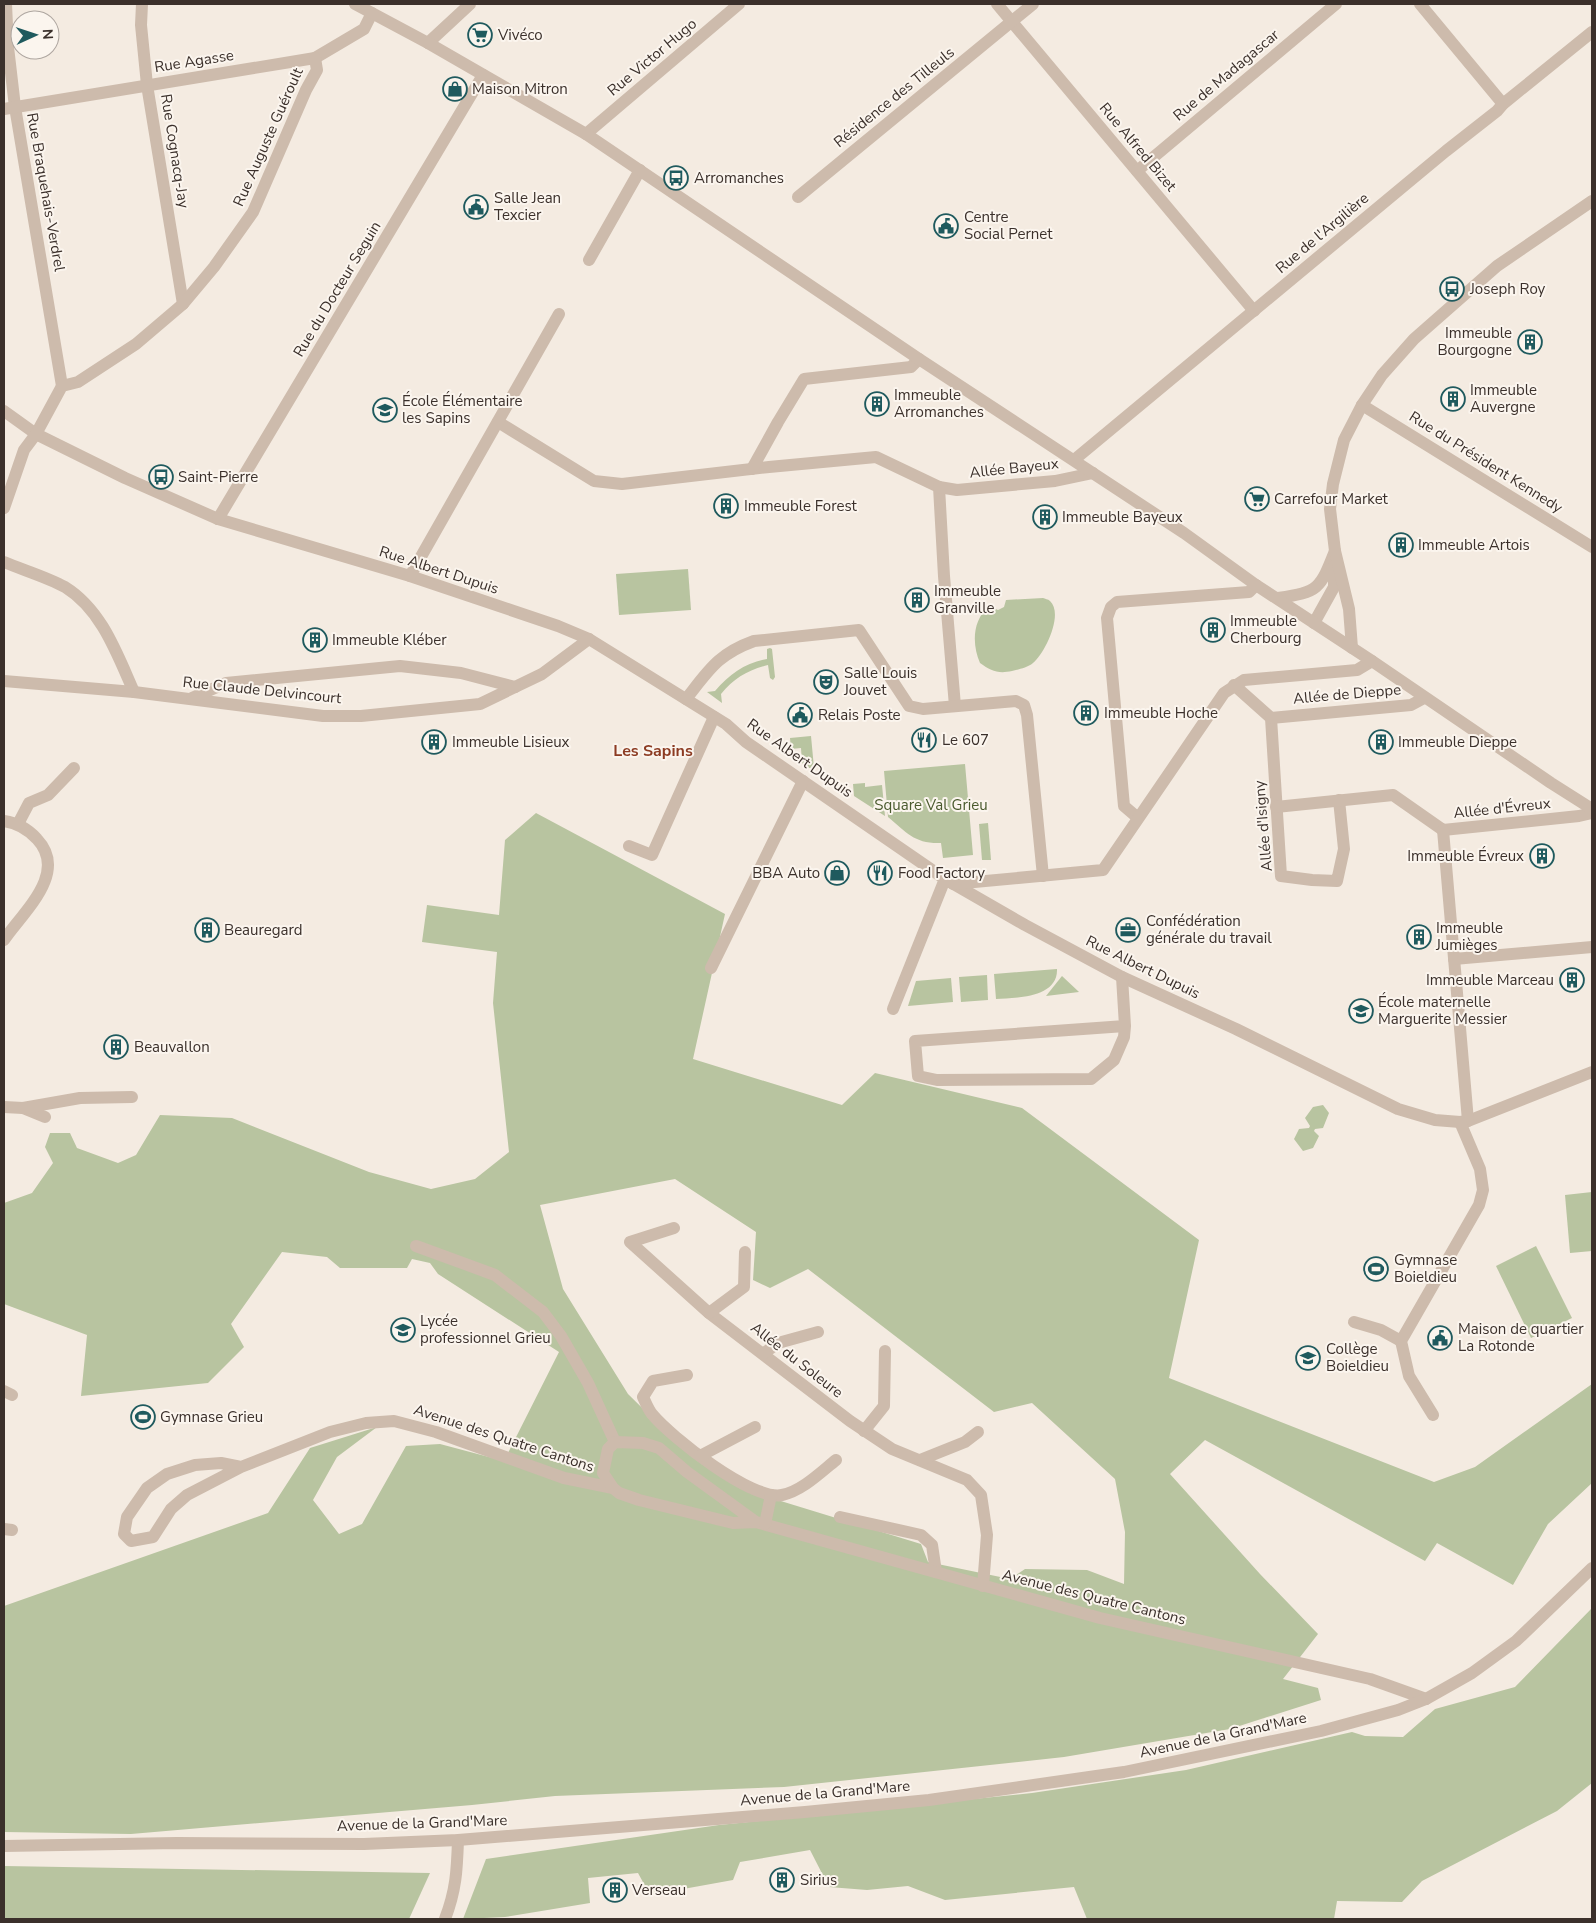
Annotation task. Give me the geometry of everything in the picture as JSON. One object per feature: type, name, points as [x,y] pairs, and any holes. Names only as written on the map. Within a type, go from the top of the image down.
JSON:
[{"type":"street","name":"Rue Braquehais-Verdrel","points":[[6,4],[9,108],[62,386]]},
{"type":"street","name":"Rue Cognacq-Jay","points":[[142,4],[141,25],[147,85],[183,304]]},
{"type":"street","points":[[355,4],[376,11],[586,134],[919,359],[1184,533],[1256,585],[1592,809]]},
{"type":"street","points":[[428,43],[470,4]]},
{"type":"street","name":"Rue Victor Hugo","points":[[586,134],[739,4]]},
{"type":"street","name":"Rue Alfred Bizet","points":[[997,4],[1254,311]]},
{"type":"street","name":"Résidence des Tilleuls","points":[[798,197],[1033,4]]},
{"type":"street","name":"Rue de Madagascar","points":[[1137,171],[1336,4]]},
{"type":"street","points":[[1420,4],[1503,104]]},
{"type":"street","name":"Rue Agasse","points":[[9,108],[315,58],[364,29],[376,11]]},
{"type":"street","name":"Rue de l'Argilière","points":[[1074,460],[1592,32]]},
{"type":"street","name":"Rue Auguste Guéroult","points":[[62,386],[78,382],[136,344],[183,304],[214,267],[253,212],[298,108],[317,70],[315,58]]},
{"type":"street","name":"Rue du Docteur Seguin","points":[[218,519],[483,75]]},
{"type":"street","points":[[589,260],[640,170]]},
{"type":"street","points":[[1352,648],[1349,609],[1335,551],[1330,509],[1333,484],[1344,440],[1362,405],[1382,376],[1414,339],[1497,266],[1592,201]]},
{"type":"street","points":[[410,576],[559,314]]},
{"type":"street","points":[[752,469],[804,379],[911,367],[919,359]]},
{"type":"street","points":[[4,508],[24,450],[36,434],[62,386]]},
{"type":"street","name":"Rue du Président Kennedy","points":[[1362,405],[1592,547]]},
{"type":"street","name":"Rue Albert Dupuis","points":[[4,411],[36,434],[125,478],[218,519],[410,576],[558,626],[588,639],[726,724],[746,742],[949,881],[1122,977],[1236,1029],[1398,1109],[1435,1120],[1464,1122],[1592,1072]]},
{"type":"street","name":"Allée Bayeux","points":[[498,422],[594,481],[622,484],[876,457],[939,487],[958,490],[1055,481],[1093,473]]},
{"type":"street","points":[[939,487],[955,706]]},
{"type":"street","points":[[1278,598],[1304,594],[1313,590],[1324,580],[1335,551]]},
{"type":"street","points":[[1314,623],[1334,586],[1335,551]]},
{"type":"street","points":[[4,562],[64,587],[88,605],[110,640],[134,692]]},
{"type":"street","points":[[1138,818],[1124,806],[1106,618],[1112,607],[1118,602],[1249,592],[1256,585]]},
{"type":"street","points":[[686,699],[713,665],[724,655],[738,647],[754,641],[859,630],[909,706],[924,710],[1016,701],[1024,705],[1027,714],[1042,876]]},
{"type":"street","name":"Rue Claude Delvincourt","points":[[4,681],[134,692],[323,716],[361,716],[480,704],[542,674],[588,639]]},
{"type":"street","points":[[893,1009],[949,881],[1042,876],[1103,870],[1224,693],[1234,685],[1244,680],[1358,670],[1372,661]]},
{"type":"street","points":[[190,699],[226,683],[400,666],[461,673],[516,687]]},
{"type":"street","points":[[1234,685],[1271,718]]},
{"type":"street","name":"Allée de Dieppe","points":[[1271,718],[1411,705],[1424,698]]},
{"type":"street","points":[[629,846],[652,855],[714,717]]},
{"type":"street","name":"Allée d'Isigny","points":[[1271,718],[1281,876],[1337,881],[1344,849],[1339,800]]},
{"type":"street","points":[[18,824],[29,803],[48,795],[74,768]]},
{"type":"street","points":[[711,968],[803,780]]},
{"type":"street","name":"Allée d'Évreux","points":[[1276,807],[1393,795],[1443,830],[1579,816],[1592,813]]},
{"type":"street","points":[[4,821],[18,824],[33,834],[41,842],[48,862],[45,884],[4,940]]},
{"type":"street","points":[[1433,1415],[1409,1376],[1401,1341],[1479,1204],[1483,1190],[1480,1169],[1464,1122],[1454,959],[1443,830]]},
{"type":"street","points":[[1454,959],[1592,947]]},
{"type":"street","points":[[1122,977],[1126,1026],[1124,1037],[1114,1060],[1091,1079],[937,1080],[918,1076],[915,1040],[1126,1026]]},
{"type":"street","points":[[4,1107],[23,1108],[80,1098],[132,1097]]},
{"type":"street","points":[[23,1108],[45,1117]]},
{"type":"street","name":"Allée du Soleure","points":[[674,1228],[630,1242],[709,1313],[864,1431],[892,1449],[967,1480],[981,1495],[987,1535],[983,1586]]},
{"type":"street","points":[[416,1246],[495,1275],[543,1312],[561,1336],[588,1383],[615,1442]]},
{"type":"street","points":[[709,1313],[744,1287],[746,1252]]},
{"type":"street","points":[[1354,1322],[1380,1330],[1401,1341]]},
{"type":"street","points":[[763,1354],[778,1343],[818,1332]]},
{"type":"street","points":[[864,1431],[884,1406],[885,1352]]},
{"type":"street","points":[[687,1375],[653,1381],[643,1397],[651,1413],[677,1438],[714,1467],[743,1483],[771,1495],[782,1495],[800,1487],[836,1460]]},
{"type":"street","name":"Avenue des Quatre Cantons","points":[[241,1467],[221,1463],[196,1465],[167,1474],[147,1488],[127,1517],[124,1534],[131,1541],[153,1537],[171,1509],[187,1495],[241,1467],[330,1432],[366,1422],[394,1421],[436,1432],[564,1478],[613,1488]]},
{"type":"street","points":[[700,1456],[755,1427]]},
{"type":"street","points":[[920,1460],[965,1442],[978,1432]]},
{"type":"street","name":"Avenue des Quatre Cantons","points":[[760,1523],[687,1472],[660,1448],[643,1443],[615,1442],[608,1448],[603,1473],[613,1488],[619,1493],[639,1500],[733,1523],[760,1523],[1100,1618],[1370,1679],[1426,1699]]},
{"type":"street","points":[[760,1523],[771,1495]]},
{"type":"street","points":[[840,1517],[921,1535],[932,1545],[936,1572]]},
{"type":"street","name":"Avenue de la Grand'Mare","points":[[4,1846],[177,1843],[364,1844],[458,1840],[919,1801],[1124,1772],[1321,1731],[1398,1710],[1426,1699],[1472,1673],[1516,1641],[1592,1568]]},
{"type":"street","points":[[445,1919],[453,1899],[457,1879],[458,1840]]},
{"type":"green space","points":[[688,569],[691,610],[619,615],[616,574]]},
{"type":"green space","points":[[1043,598],[1049,600],[1054,607],[1055,615],[1051,633],[1038,658],[1023,668],[1003,672],[991,670],[980,663],[977,656],[975,633],[983,612],[989,606],[998,610],[1004,607],[1006,600]]},
{"type":"green space","points":[[767,649],[772,649],[775,677],[773,680],[770,678],[768,665],[754,669],[731,683],[721,694],[722,703],[707,692],[715,691],[732,674],[745,666],[767,659]]},
{"type":"green space","points":[[811,736],[814,768],[809,768],[802,763],[801,748],[791,749],[790,738]]},
{"type":"green space","name":"Square Val Grieu","points":[[965,764],[973,855],[943,858],[941,843],[924,842],[906,833],[888,817],[884,771]]},
{"type":"green space","points":[[865,783],[865,787],[882,785],[885,816],[854,796],[853,784]]},
{"type":"green space","points":[[536,813],[725,914],[693,1059],[842,1105],[875,1073],[1022,1108],[1199,1240],[1169,1378],[1434,1482],[1475,1467],[1592,1384],[1592,1483],[1548,1524],[1513,1585],[1437,1543],[1425,1561],[1205,1440],[1170,1474],[1260,1574],[1318,1634],[1283,1679],[1318,1688],[1321,1700],[1230,1729],[1064,1757],[784,1787],[555,1796],[472,1805],[131,1834],[4,1832],[4,1606],[268,1513],[310,1448],[377,1427],[337,1457],[313,1500],[339,1534],[362,1524],[406,1446],[440,1444],[504,1461],[559,1352],[438,1274],[430,1263],[412,1259],[407,1268],[340,1268],[327,1257],[282,1252],[231,1324],[244,1347],[208,1383],[81,1396],[87,1335],[4,1304],[4,1203],[32,1193],[53,1163],[45,1147],[50,1133],[70,1133],[77,1148],[118,1163],[136,1155],[160,1115],[232,1118],[369,1172],[431,1189],[475,1179],[509,1152],[493,1003],[497,952],[422,942],[427,905],[499,915],[505,840]],"holes":[[[675,1179],[756,1232],[753,1280],[770,1288],[808,1269],[994,1412],[1032,1403],[1115,1479],[1125,1532],[1124,1584],[1087,1570],[1025,1569],[1010,1579],[928,1562],[921,1544],[761,1495],[691,1456],[628,1394],[563,1289],[540,1205]]]},
{"type":"green space","points":[[988,823],[991,860],[982,860],[979,824]]},
{"type":"green space","points":[[1057,969],[1051,986],[1043,991],[1024,997],[996,999],[994,974]]},
{"type":"green space","points":[[987,975],[988,1000],[961,1002],[959,977]]},
{"type":"green space","points":[[1062,976],[1079,992],[1046,996]]},
{"type":"green space","points":[[951,978],[953,1002],[908,1006],[916,981]]},
{"type":"green space","points":[[1323,1105],[1329,1113],[1323,1128],[1315,1129],[1314,1131],[1319,1136],[1313,1148],[1303,1151],[1294,1139],[1299,1129],[1309,1128],[1310,1126],[1305,1118],[1313,1107]]},
{"type":"green space","points":[[1592,1192],[1592,1251],[1570,1253],[1565,1195]]},
{"type":"green space","points":[[1536,1246],[1572,1318],[1531,1338],[1496,1266]]},
{"type":"green space","points":[[1592,1608],[1592,1783],[1557,1811],[1422,1881],[1402,1902],[1337,1901],[1334,1919],[1087,1919],[1074,1887],[945,1900],[908,1886],[867,1890],[829,1887],[810,1850],[740,1862],[733,1880],[650,1895],[638,1873],[588,1878],[590,1903],[505,1917],[463,1919],[486,1859],[719,1825],[1032,1793],[1186,1770],[1352,1732],[1365,1736],[1403,1737],[1435,1709],[1515,1687]]},
{"type":"green space","points":[[4,1866],[430,1873],[409,1919],[4,1919]]},
{"type":"place","name":"Vivéco","points":[[480,35]]},
{"type":"place","name":"Maison Mitron","points":[[455,89]]},
{"type":"place","name":"Arromanches","points":[[676,178]]},
{"type":"place","name":"Salle Jean Texcier","points":[[476,207]]},
{"type":"place","name":"Centre Social Pernet","points":[[946,226]]},
{"type":"place","name":"Joseph Roy","points":[[1452,289]]},
{"type":"place","name":"Immeuble Bourgogne","points":[[1530,342]]},
{"type":"place","name":"Immeuble Auvergne","points":[[1453,399]]},
{"type":"place","name":"Immeuble Arromanches","points":[[877,404]]},
{"type":"place","name":"École Élémentaire les Sapins","points":[[385,410]]},
{"type":"place","name":"Saint-Pierre","points":[[161,477]]},
{"type":"place","name":"Carrefour Market","points":[[1257,499]]},
{"type":"place","name":"Immeuble Forest","points":[[726,506]]},
{"type":"place","name":"Immeuble Bayeux","points":[[1045,517]]},
{"type":"place","name":"Immeuble Artois","points":[[1401,545]]},
{"type":"place","name":"Immeuble Granville","points":[[917,600]]},
{"type":"place","name":"Immeuble Cherbourg","points":[[1213,630]]},
{"type":"place","name":"Immeuble Kléber","points":[[315,640]]},
{"type":"place","name":"Salle Louis Jouvet","points":[[826,682]]},
{"type":"place","name":"Immeuble Hoche","points":[[1086,713]]},
{"type":"place","name":"Relais Poste","points":[[800,715]]},
{"type":"place","name":"Le 607","points":[[924,740]]},
{"type":"place","name":"Immeuble Lisieux","points":[[434,742]]},
{"type":"place","name":"Immeuble Dieppe","points":[[1381,742]]},
{"type":"place","name":"Immeuble Évreux","points":[[1542,856]]},
{"type":"place","name":"BBA Auto","points":[[837,873]]},
{"type":"place","name":"Food Factory","points":[[880,873]]},
{"type":"place","name":"Beauregard","points":[[207,930]]},
{"type":"place","name":"Confédération générale du travail","points":[[1128,930]]},
{"type":"place","name":"Immeuble Jumièges","points":[[1419,937]]},
{"type":"place","name":"Immeuble Marceau","points":[[1572,980]]},
{"type":"place","name":"École maternelle Marguerite Messier","points":[[1361,1011]]},
{"type":"place","name":"Beauvallon","points":[[116,1047]]},
{"type":"place","name":"Gymnase Boieldieu","points":[[1376,1269]]},
{"type":"place","name":"Lycée professionnel Grieu","points":[[403,1330]]},
{"type":"place","name":"Maison de quartier La Rotonde","points":[[1440,1338]]},
{"type":"place","name":"Collège Boieldieu","points":[[1308,1358]]},
{"type":"place","name":"Gymnase Grieu","points":[[143,1417]]},
{"type":"place","name":"Sirius","points":[[782,1880]]},
{"type":"place","name":"Verseau","points":[[615,1890]]},
{"type":"district","name":"Les Sapins","points":[[653,750]]}]
